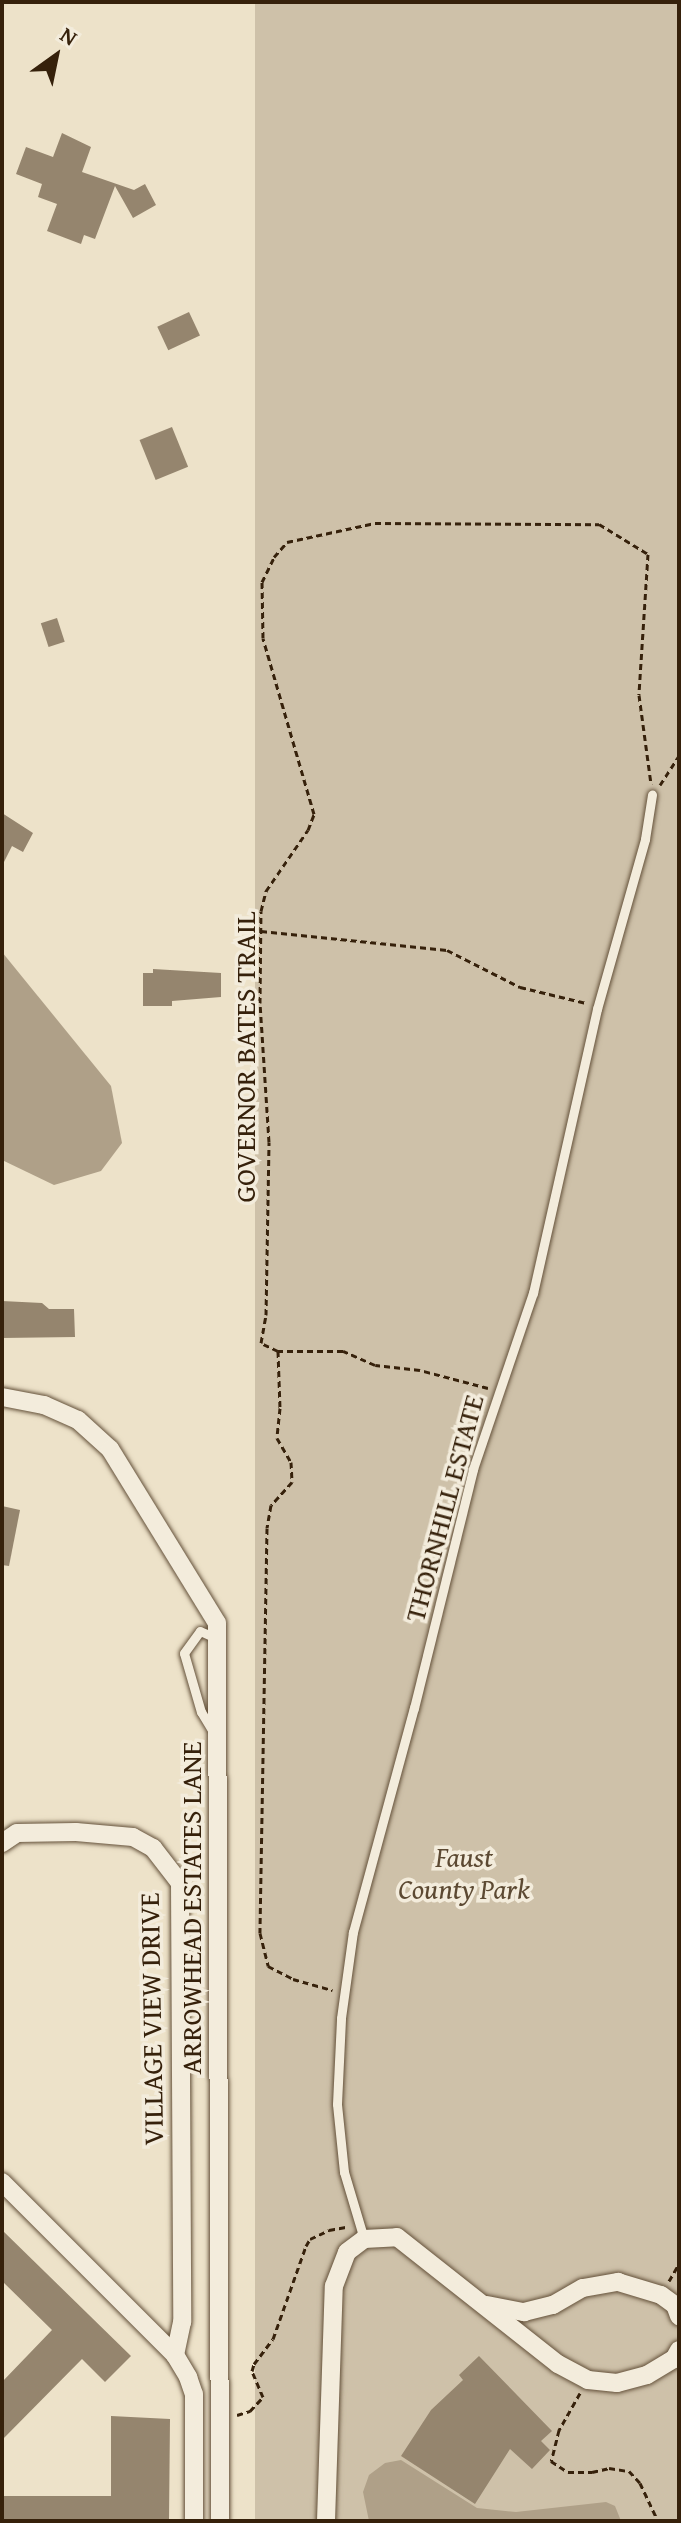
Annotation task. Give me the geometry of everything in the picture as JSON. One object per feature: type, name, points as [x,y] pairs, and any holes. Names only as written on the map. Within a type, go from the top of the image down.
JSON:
[{"type":"street","name":"ARROWHEAD ESTATES LANE","points":[[2,1397],[44,1405],[78,1420],[110,1449],[217,1623],[219,1741],[207,2395],[220,2521]]},
{"type":"street","name":"VILLAGE VIEW DRIVE","points":[[2,1843],[17,1833],[76,1832],[133,1837],[153,1848],[180,1883],[182,2322],[175,2355]]},
{"type":"street","points":[[2,2182],[175,2355],[207,2395],[194,2521]]},
{"type":"street","points":[[326,2521],[334,2286],[347,2252],[364,2239],[397,2237],[558,2364],[588,2380],[617,2383],[647,2375],[674,2359],[679,2350]]},
{"type":"street","points":[[481,2303],[524,2312],[553,2305],[583,2288],[618,2282],[661,2295],[675,2305],[679,2316]]},
{"type":"lane","name":"THORNHILL ESTATE","points":[[364,2239],[344,2172],[337,2104],[344,1994],[353,1932],[414,1708],[473,1469],[533,1293],[598,1006],[645,839],[652,795]]},
{"type":"lane","points":[[217,1638],[200,1631],[184,1653],[201,1712],[219,1741]]},
{"type":"path","name":"GOVERNOR BATES TRAIL","points":[[278,1351],[261,1343],[266,1315],[269,1142],[260,1003],[261,931],[266,891],[308,830],[314,814],[263,638],[262,582],[274,557],[287,542],[375,523],[599,524],[648,554],[639,695],[652,795]]},
{"type":"path","points":[[652,795],[679,756]]},
{"type":"path","points":[[261,931],[447,950],[520,987],[598,1006]]},
{"type":"path","points":[[344,1994],[293,1979],[268,1966],[260,1933],[267,1528],[271,1505],[292,1482],[291,1462],[277,1438],[278,1351],[343,1351],[375,1365],[420,1370],[499,1391]]},
{"type":"path","points":[[225,2415],[250,2411],[263,2397],[252,2371],[254,2364],[273,2339],[310,2239],[329,2230],[346,2227]]},
{"type":"path","points":[[588,2380],[559,2430],[551,2461],[568,2472],[609,2468],[629,2471],[640,2483],[658,2521]]},
{"type":"green space","name":"Faust County Park","points":[[255,2],[679,2],[679,2521],[255,2521]]},
{"type":"shaded area","points":[[2,952],[111,1086],[122,1143],[101,1171],[54,1185],[2,1160]]},
{"type":"shaded area","points":[[401,2460],[477,2508],[516,2512],[606,2502],[615,2506],[621,2521],[369,2521],[363,2492],[369,2475],[385,2463]]},
{"type":"building","points":[[62,133],[91,147],[82,172],[134,190],[145,184],[156,205],[133,218],[115,186],[95,239],[84,235],[81,244],[47,231],[57,204],[38,197],[42,184],[16,174],[26,147],[53,157]]},
{"type":"building","points":[[189,312],[200,336],[168,350],[157,327]]},
{"type":"building","points":[[172,427],[188,467],[156,480],[140,440]]},
{"type":"building","points":[[57,618],[65,642],[49,647],[41,623]]},
{"type":"building","points":[[2,813],[33,833],[23,852],[12,846],[2,866]]},
{"type":"building","points":[[153,969],[221,973],[221,997],[172,1001],[172,1006],[143,1006],[143,973],[153,973]]},
{"type":"building","points":[[2,1301],[42,1303],[49,1309],[74,1309],[75,1337],[2,1338]]},
{"type":"building","points":[[2,1506],[20,1510],[9,1566],[2,1565]]},
{"type":"building","points":[[2,2230],[131,2356],[105,2382],[82,2359],[2,2440],[2,2382],[52,2330],[2,2281]]},
{"type":"building","points":[[479,2356],[552,2431],[541,2441],[550,2450],[532,2469],[510,2449],[475,2504],[401,2456],[431,2410],[463,2380],[459,2375]]},
{"type":"building","points":[[111,2416],[170,2419],[169,2521],[2,2521],[2,2496],[111,2496]]}]
